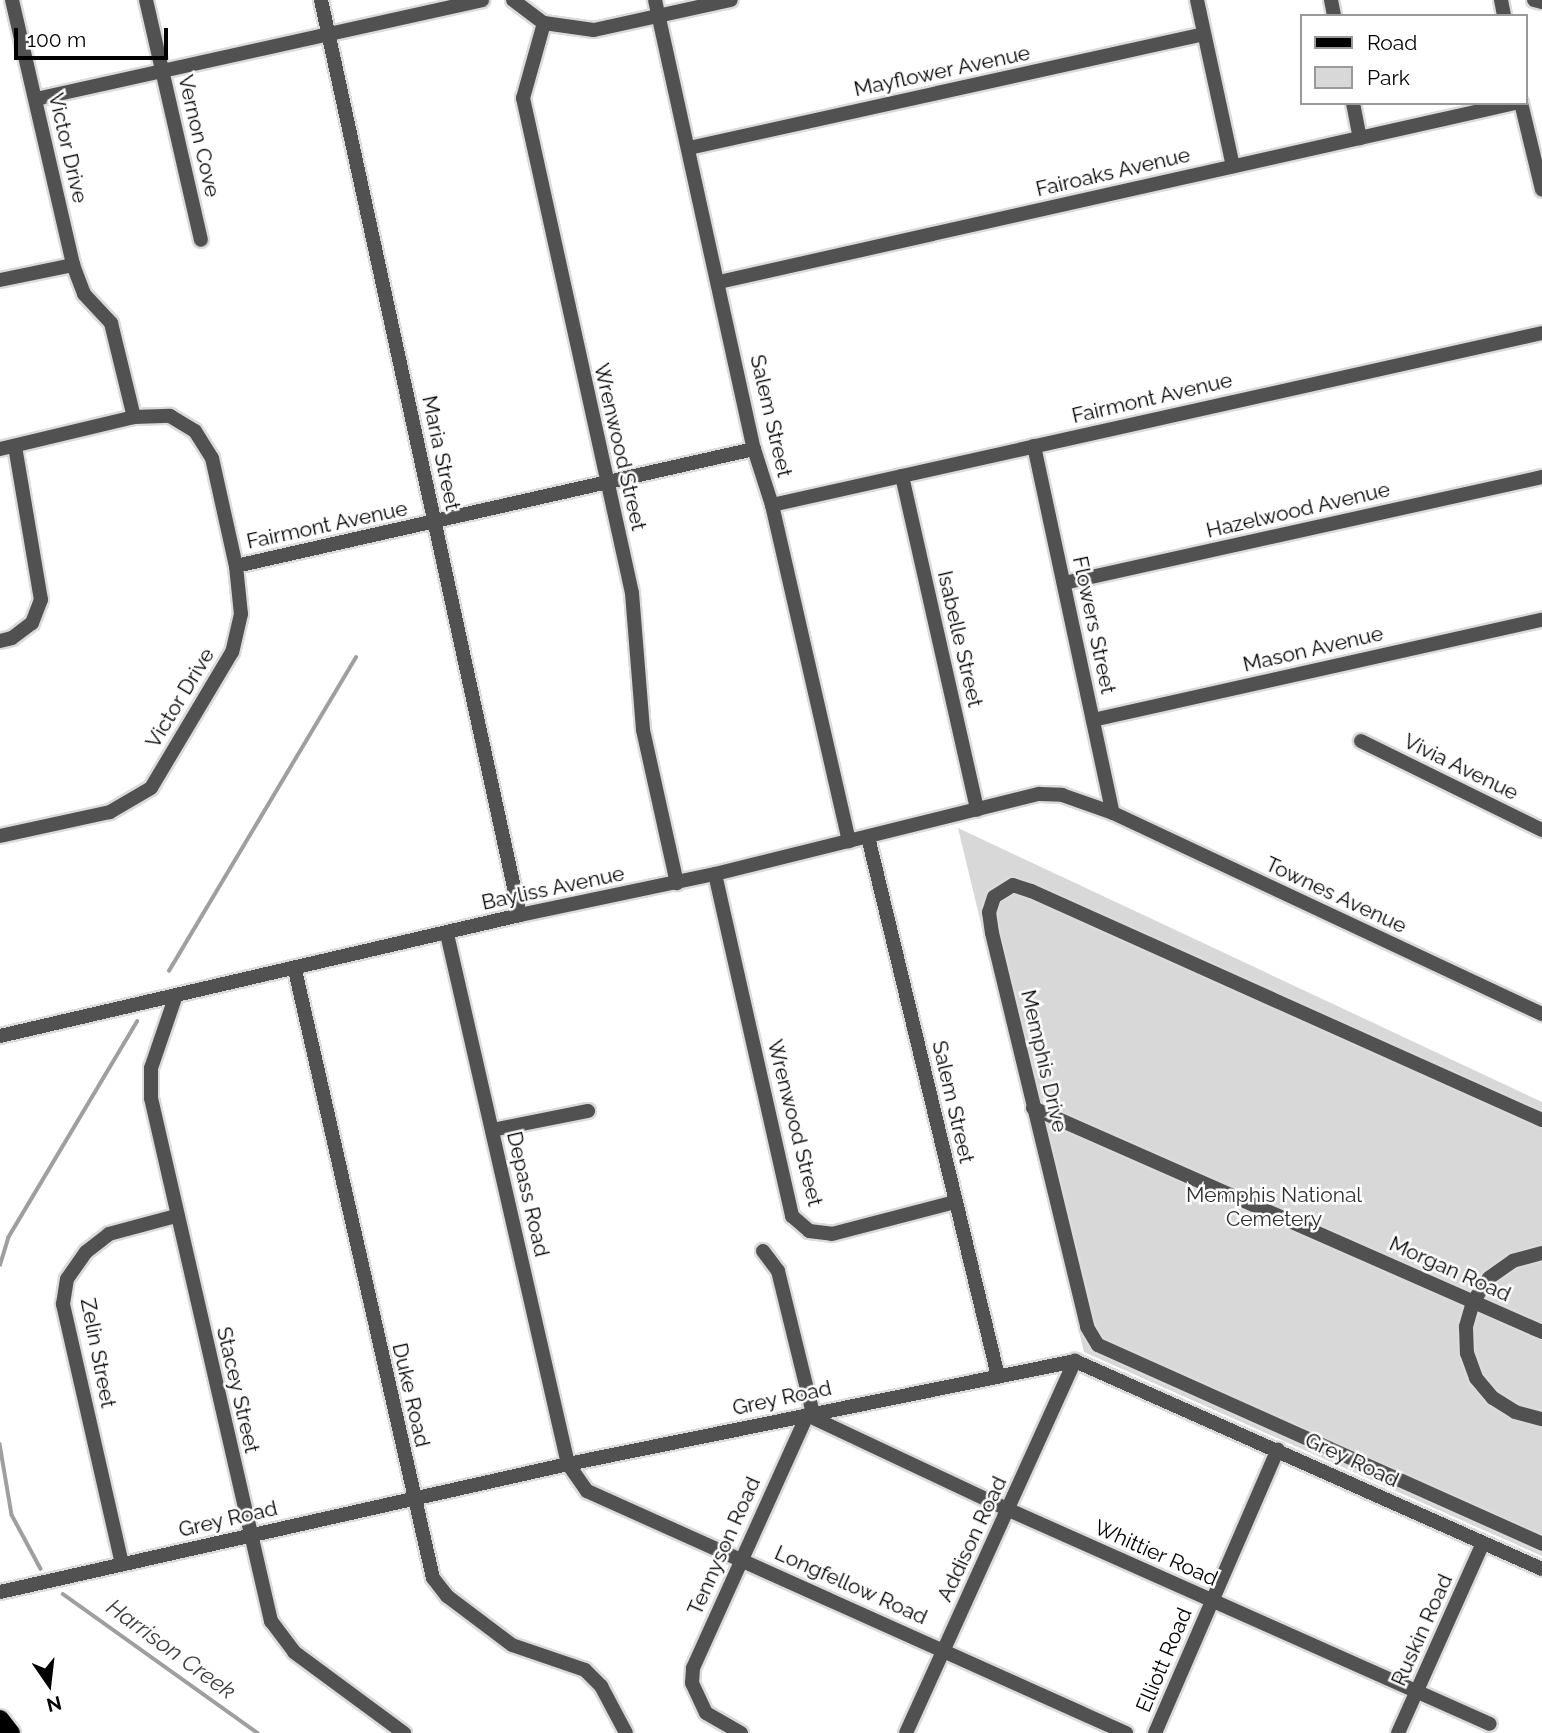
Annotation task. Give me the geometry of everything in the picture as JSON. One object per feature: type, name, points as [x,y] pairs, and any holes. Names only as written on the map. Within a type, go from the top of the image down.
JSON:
[{"type":"street","name":"Victor Drive","points":[[0,836],[110,811],[151,788],[232,652],[241,614],[236,566],[212,458],[195,432],[170,416],[134,417],[111,323],[84,294],[73,265],[12,0]]},
{"type":"street","name":"Vernon Cove","points":[[146,0],[201,240]]},
{"type":"street","name":"Maria Street","points":[[321,0],[520,915]]},
{"type":"street","points":[[36,99],[482,0]]},
{"type":"street","points":[[513,0],[544,23],[594,30],[731,0]]},
{"type":"street","name":"Salem Street","points":[[655,0],[690,148],[754,449],[772,505],[849,841]]},
{"type":"street","points":[[1197,0],[1233,166]]},
{"type":"street","points":[[1534,0],[1542,2]]},
{"type":"street","name":"Wrenwood Street","points":[[544,23],[523,98],[632,593],[642,730],[677,883]]},
{"type":"street","name":"Mayflower Avenue","points":[[690,148],[1204,34]]},
{"type":"street","points":[[1353,105],[1360,138]]},
{"type":"street","name":"Fairoaks Avenue","points":[[719,282],[1506,105]]},
{"type":"street","points":[[1521,105],[1542,190]]},
{"type":"street","points":[[0,280],[73,265]]},
{"type":"street","name":"Fairmont Avenue","points":[[772,505],[1542,333]]},
{"type":"street","points":[[0,641],[32,623],[41,600],[7,447],[134,417]]},
{"type":"street","name":"Flowers Street","points":[[1034,446],[1113,813]]},
{"type":"street","name":"Fairmont Avenue","points":[[236,566],[754,449]]},
{"type":"street","name":"Isabelle Street","points":[[902,477],[977,810]]},
{"type":"street","name":"Hazelwood Avenue","points":[[1064,583],[1542,477]]},
{"type":"street","name":"Mason Avenue","points":[[1093,720],[1542,620]]},
{"type":"street","name":"Vivia Avenue","points":[[1361,741],[1542,830]]},
{"type":"street","name":"Bayliss Avenue","points":[[0,1036],[175,998],[520,915],[677,883],[1040,794],[1062,795],[1113,813]]},
{"type":"street","name":"Townes Avenue","points":[[1113,813],[1542,1012]]},
{"type":"street","name":"Salem Street","points":[[868,837],[998,1376]]},
{"type":"street","name":"Wrenwood Street","points":[[715,874],[792,1216],[809,1231],[832,1234],[955,1202]]},
{"type":"street","name":"Memphis Drive","points":[[1542,1120],[1013,885],[993,897],[989,912],[1033,1108],[1087,1327],[1098,1345],[1542,1544]]},
{"type":"street","name":"Depass Road","points":[[447,934],[568,1464]]},
{"type":"street","name":"Duke Road","points":[[295,970],[413,1500],[433,1578],[447,1596],[512,1645],[585,1670],[601,1686],[625,1733]]},
{"type":"street","name":"Stacey Street","points":[[175,998],[151,1068],[151,1098],[271,1621],[294,1651],[404,1733]]},
{"type":"street","name":"Morgan Road","points":[[1033,1108],[1542,1332]]},
{"type":"street","points":[[492,1130],[588,1111]]},
{"type":"street","name":"Zelin Street","points":[[122,1564],[64,1304],[67,1279],[86,1252],[109,1234],[176,1216]]},
{"type":"street","points":[[763,1251],[778,1272],[810,1414]]},
{"type":"street","points":[[1542,1253],[1513,1261],[1489,1278],[1473,1302],[1466,1327],[1467,1353],[1476,1378],[1493,1398],[1515,1412],[1542,1419]]},
{"type":"street","name":"Grey Road","points":[[0,1592],[568,1464],[1075,1361],[1278,1449],[1542,1569]]},
{"type":"street","name":"Addison Road","points":[[906,1733],[1075,1361]]},
{"type":"street","name":"Whittier Road","points":[[810,1414],[1009,1510],[1490,1724]]},
{"type":"street","name":"Tennyson Road","points":[[741,1733],[706,1713],[697,1697],[693,1668],[810,1414]]},
{"type":"street","name":"Elliott Road","points":[[1155,1733],[1278,1449]]},
{"type":"street","name":"Longfellow Road","points":[[568,1464],[587,1491],[1126,1733]]},
{"type":"street","name":"Ruskin Road","points":[[1398,1733],[1483,1543]]},
{"type":"green space","name":"Memphis National Cemetery","points":[[958,828],[1542,1102],[1542,1556],[1084,1352]]},
{"type":"waterway","points":[[169,971],[356,657]]},
{"type":"waterway","points":[[0,1265],[8,1238],[137,1022]]},
{"type":"waterway","name":"Harrison Creek","points":[[0,1444],[12,1515],[41,1569]]},
{"type":"waterway","name":"Harrison Creek","points":[[63,1594],[258,1733]]}]
